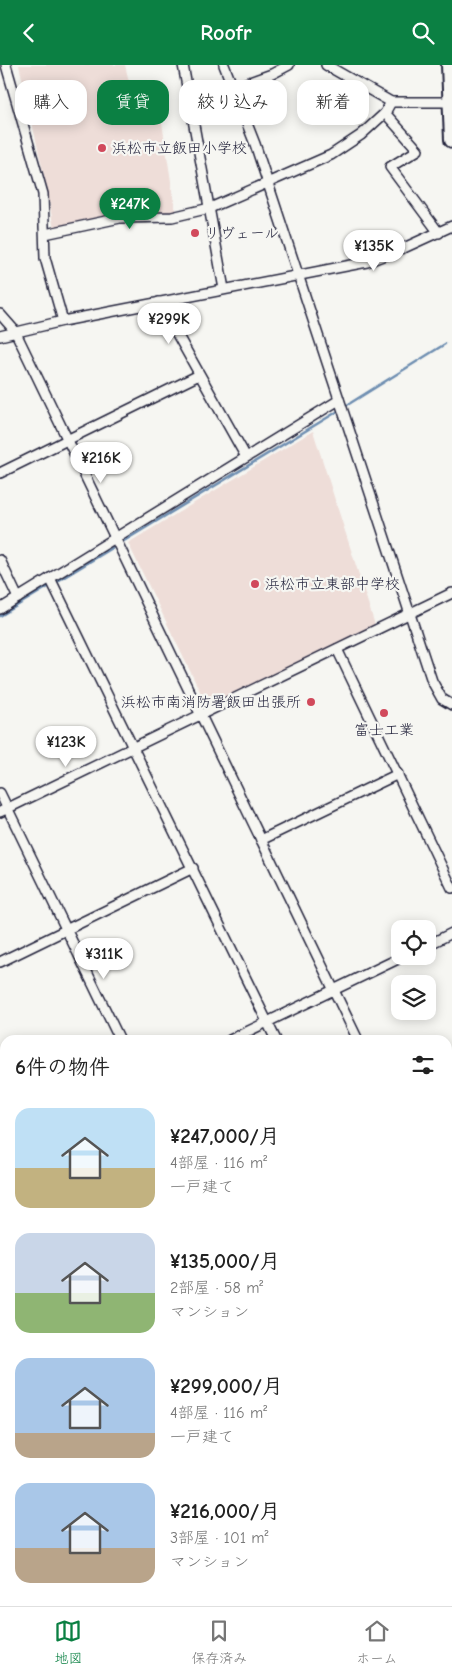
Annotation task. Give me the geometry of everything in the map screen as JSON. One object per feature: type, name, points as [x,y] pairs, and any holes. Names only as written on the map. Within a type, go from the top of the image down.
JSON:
[{"type":"highway","points":[[449,65],[452,140]]},
{"type":"street","points":[[6,65],[43,194],[45,258],[63,321]]},
{"type":"street","points":[[183,65],[224,289]]},
{"type":"street","points":[[224,65],[230,80]]},
{"type":"street","points":[[256,80],[272,75],[288,65]]},
{"type":"street","points":[[326,65],[391,103],[450,102]]},
{"type":"street","points":[[341,74],[346,65]]},
{"type":"street","points":[[45,234],[120,218],[172,217],[210,208],[331,155],[361,135],[385,113],[391,103]]},
{"type":"street","points":[[385,113],[418,150],[390,167],[439,233]]},
{"type":"street","points":[[246,125],[299,276],[436,691],[442,699],[452,705]]},
{"type":"street","points":[[0,336],[63,321],[367,262],[452,226]]},
{"type":"street","points":[[159,302],[246,457]]},
{"type":"street","points":[[0,314],[15,331],[356,1035]]},
{"type":"street","points":[[0,473],[199,375]]},
{"type":"street","points":[[0,609],[339,399]]},
{"type":"street","points":[[0,560],[18,597]]},
{"type":"street","points":[[50,578],[274,1035]]},
{"type":"street","points":[[4,811],[452,593]]},
{"type":"street","points":[[337,649],[452,888]]},
{"type":"street","points":[[260,840],[398,775]]},
{"type":"street","points":[[0,793],[4,811],[118,1035]]},
{"type":"street","points":[[0,963],[193,868]]},
{"type":"street","points":[[436,941],[452,933]]},
{"type":"street","points":[[240,1035],[391,962]]},
{"type":"shaded area","name":"浜松市立飯田小学校","points":[[19,65],[125,65],[129,80],[97,80],[97,125],[162,125],[176,214],[54,230],[33,125],[87,125],[87,80],[22,80]]},
{"type":"shaded area","name":"浜松市立東部中学校","points":[[313,431],[375,625],[208,708],[128,543]]},
{"type":"waterway","points":[[344,407],[445,344]]},
{"type":"waterway","points":[[0,616],[340,410]]},
{"type":"place","name":"浜松市立飯田小学校","points":[[102,148]]},
{"type":"place","name":"リヴェール","points":[[195,233]]},
{"type":"place","name":"浜松市立東部中学校","points":[[255,584]]},
{"type":"place","name":"浜松市南消防署飯田出張所","points":[[311,702]]},
{"type":"place","name":"富士工業","points":[[384,713]]}]
